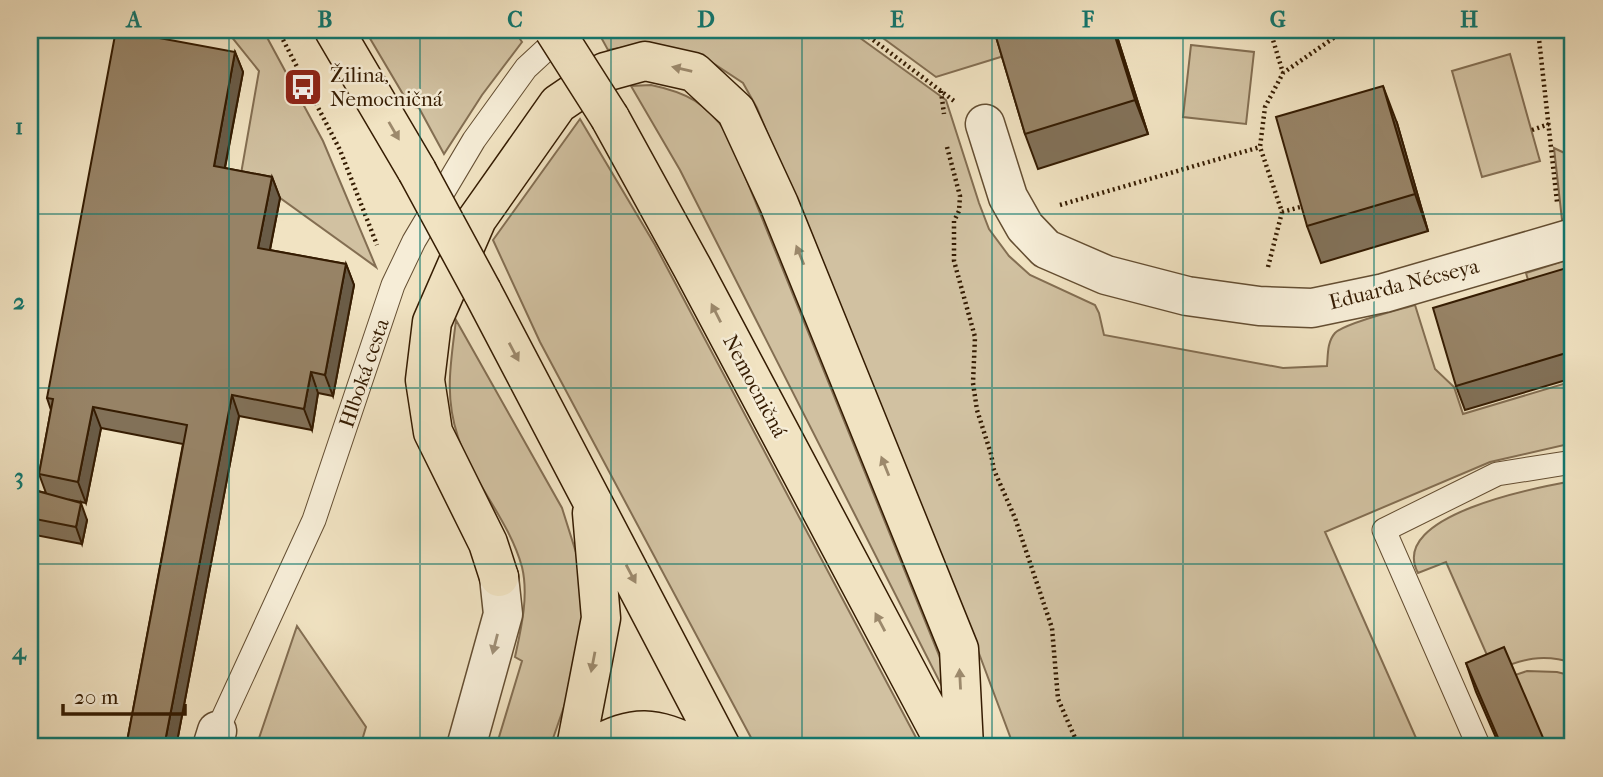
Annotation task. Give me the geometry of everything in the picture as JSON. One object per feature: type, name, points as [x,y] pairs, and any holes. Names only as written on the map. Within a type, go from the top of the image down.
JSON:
[{"type":"main road","points":[[334,30],[417,171],[482,291],[721,747]]},
{"type":"main road","name":"Nemocničná","points":[[554,30],[610,118],[692,267],[947,747]]},
{"type":"main road","points":[[499,577],[488,543],[433,432],[425,380],[432,322],[477,219],[558,104],[605,72],[645,61],[695,72],[736,111],[779,204],[959,649],[964,747]]},
{"type":"main road","points":[[576,747],[601,618],[591,497]]},
{"type":"main road","points":[[593,747],[609,738],[643,729],[675,737],[697,747]]},
{"type":"street","name":"Eduarda Nécseya","points":[[985,124],[1008,197],[1025,227],[1046,249],[1106,275],[1187,296],[1259,306],[1312,308],[1384,293],[1567,240]]},
{"type":"street","points":[[466,747],[503,614],[499,577]]},
{"type":"lane","name":"Hlboká cesta","points":[[214,739],[314,520],[393,285],[414,241],[474,140],[526,68],[567,30]]},
{"type":"lane","points":[[1479,747],[1384,530],[1497,474],[1573,462]]},
{"type":"path","points":[[278,30],[340,150],[393,285]]},
{"type":"path","points":[[860,30],[985,124]]},
{"type":"path","points":[[1270,30],[1283,73]]},
{"type":"path","points":[[1259,306],[1282,212],[1261,147],[1265,107],[1283,73],[1345,30]]},
{"type":"path","points":[[1538,30],[1567,240]]},
{"type":"path","points":[[941,91],[944,115]]},
{"type":"path","points":[[1532,130],[1549,124]]},
{"type":"path","points":[[947,142],[948,156],[960,196],[960,211],[954,221],[954,261],[975,337],[973,383],[977,410],[994,470],[1015,518],[1052,628],[1058,699],[1079,747]]},
{"type":"path","points":[[1025,227],[1062,204],[1261,147]]},
{"type":"path","points":[[1282,212],[1304,206]]},
{"type":"shaded area","points":[[226,30],[263,30],[323,141],[376,267],[280,198],[239,185],[259,71]]},
{"type":"shaded area","points":[[365,30],[514,30],[522,42],[482,95],[444,154],[419,108],[410,106]]},
{"type":"shaded area","points":[[597,30],[849,30],[946,100],[989,229],[1009,256],[1030,275],[1095,305],[1104,335],[1283,368],[1327,366],[1329,344],[1335,333],[1360,321],[1415,305],[1435,369],[1454,387],[1463,414],[1573,381],[1573,443],[1490,462],[1325,532],[1420,747],[1014,747],[956,592],[757,108],[743,83],[699,54],[648,43],[608,50]]},
{"type":"shaded area","points":[[872,30],[1088,30],[936,77]]},
{"type":"shaded area","points":[[1191,45],[1254,52],[1246,124],[1183,117]]},
{"type":"shaded area","points":[[1510,54],[1540,161],[1482,177],[1452,71]]},
{"type":"shaded area","points":[[651,85],[695,101],[712,114],[728,134],[964,717],[958,718],[680,170],[631,86]]},
{"type":"shaded area","points":[[580,119],[655,245],[921,747],[756,747],[540,342],[493,240]]},
{"type":"shaded area","points":[[1554,148],[1573,157],[1573,216],[1562,220]]},
{"type":"shaded area","points":[[1573,258],[1573,289],[1534,301],[1526,273]]},
{"type":"shaded area","points":[[456,320],[562,508],[579,562],[583,619],[575,675],[550,747],[496,747],[522,661],[515,657],[523,612],[524,578],[509,533],[472,470],[454,422],[450,379]]},
{"type":"shaded area","points":[[1573,481],[1573,663],[1542,658],[1514,663],[1494,671],[1446,562],[1418,573],[1414,553],[1424,535],[1444,520],[1501,497]]},
{"type":"shaded area","points":[[297,626],[366,727],[360,747],[256,747]]},
{"type":"shaded area","points":[[1527,671],[1557,672],[1573,676],[1573,747],[1545,747],[1515,675]]},
{"type":"building","points":[[116,30],[235,52],[214,166],[272,177],[258,248],[346,264],[325,375],[311,372],[304,409],[232,395],[164,747],[126,747],[187,425],[93,407],[78,482],[39,474],[53,399],[47,398]]},
{"type":"building","points":[[994,30],[1113,30],[1135,100],[1025,134]]},
{"type":"building","points":[[1383,86],[1415,194],[1307,226],[1276,117]]},
{"type":"building","points":[[1573,266],[1573,351],[1456,386],[1433,308]]},
{"type":"building","points":[[30,489],[81,503],[76,527],[30,518]]},
{"type":"building","points":[[1504,647],[1547,747],[1502,747],[1466,663]]},
{"type":"building","points":[[1573,655],[1573,666],[1567,662]]},
{"type":"building","points":[[1573,732],[1573,747],[1566,747]]},
{"type":"place","name":"Žilina, Nemocničná","points":[[303,87]]}]
